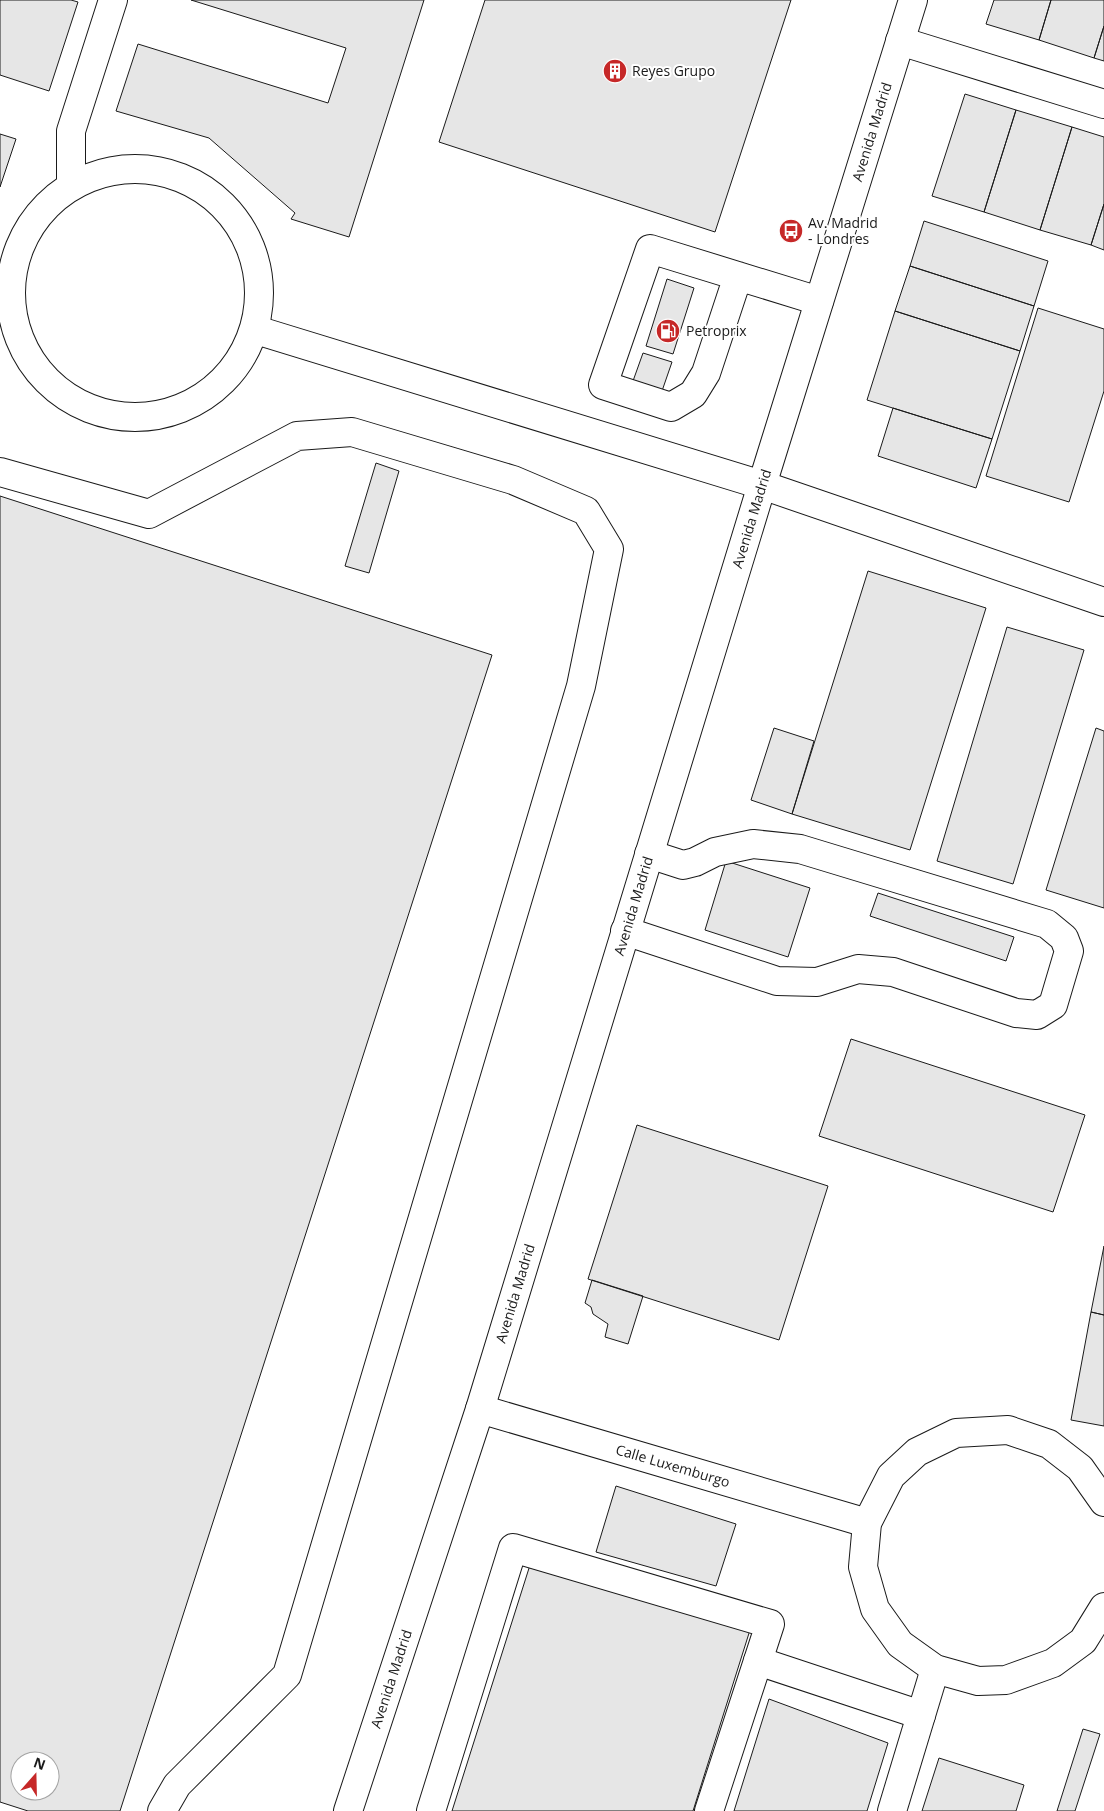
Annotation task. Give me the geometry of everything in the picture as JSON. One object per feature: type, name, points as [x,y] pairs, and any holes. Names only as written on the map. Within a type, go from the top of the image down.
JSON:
[{"type":"street","points":[[72,184],[71,131],[113,0]]},
{"type":"street","name":"Avenida Madrid","points":[[348,1811],[480,1409],[762,484],[913,0]]},
{"type":"street","points":[[900,41],[1104,104]]},
{"type":"street","points":[[122,168],[174,173],[218,198],[248,238],[261,286],[256,330],[232,374],[191,406],[144,418],[94,412],[52,387],[22,349],[9,302],[15,253],[39,211],[72,184],[122,168]]},
{"type":"street","points":[[738,276],[706,373],[693,394],[671,407],[604,385],[650,249],[819,300]]},
{"type":"street","points":[[256,330],[762,484],[1104,602]]},
{"type":"street","points":[[0,472],[149,514],[297,436],[352,432],[512,480],[586,511],[609,549],[581,686],[286,1675],[177,1785],[162,1811]]},
{"type":"street","points":[[625,931],[777,981],[817,982],[858,969],[893,972],[1016,1013],[1037,1015],[1053,1005],[1069,951],[1064,938],[1047,924],[800,849],[753,844],[715,852],[695,862],[682,865],[649,854]]},
{"type":"street","name":"Calle Luxemburgo","points":[[480,1409],[867,1523]]},
{"type":"street","points":[[1104,1502],[1080,1468],[1049,1444],[1008,1430],[956,1433],[916,1452],[890,1476],[867,1523],[864,1567],[875,1609],[900,1644],[936,1669],[978,1680],[1006,1680],[1053,1663],[1083,1641],[1104,1607]]},
{"type":"street","points":[[431,1811],[513,1548],[770,1624],[710,1811]]},
{"type":"street","points":[[758,1661],[921,1715]]},
{"type":"street","points":[[892,1811],[936,1669]]},
{"type":"building","points":[[0,0],[71,0],[78,2],[49,91],[0,75]]},
{"type":"building","points":[[191,0],[424,0],[349,237],[291,219],[295,213],[209,138],[116,111],[138,44],[328,103],[346,48]]},
{"type":"building","name":"Reyes Grupo","points":[[485,0],[791,0],[715,232],[439,142]]},
{"type":"building","points":[[994,0],[1051,0],[1039,40],[986,24]]},
{"type":"building","points":[[1051,0],[1104,0],[1104,26],[1094,58],[1039,40]]},
{"type":"building","points":[[1104,26],[1104,61],[1094,58]]},
{"type":"building","points":[[965,94],[1016,110],[984,212],[932,196]]},
{"type":"building","points":[[1016,110],[1072,127],[1040,230],[984,212]]},
{"type":"building","points":[[1072,127],[1104,137],[1104,204],[1091,245],[1040,230]]},
{"type":"building","points":[[0,134],[16,139],[0,187]]},
{"type":"building","points":[[1104,204],[1104,250],[1091,245]]},
{"type":"building","points":[[924,221],[1048,261],[1034,306],[910,266]]},
{"type":"building","points":[[910,266],[1034,306],[1020,351],[895,311]]},
{"type":"building","points":[[667,279],[694,288],[673,354],[646,346]]},
{"type":"building","points":[[1038,308],[1104,329],[1104,391],[1069,502],[986,476]]},
{"type":"building","points":[[895,311],[1020,351],[992,439],[867,400]]},
{"type":"building","points":[[643,353],[672,362],[662,391],[633,381]]},
{"type":"building","points":[[893,408],[992,439],[976,488],[878,456]]},
{"type":"building","points":[[376,463],[399,471],[369,573],[345,566]]},
{"type":"building","points":[[0,496],[492,655],[120,1811],[28,1811],[0,1802]]},
{"type":"building","points":[[868,571],[986,608],[910,850],[792,814]]},
{"type":"building","points":[[1007,627],[1084,650],[1013,884],[937,861]]},
{"type":"building","points":[[774,728],[814,741],[792,814],[751,800]]},
{"type":"building","points":[[1096,728],[1104,731],[1104,908],[1046,890]]},
{"type":"building","points":[[726,861],[810,888],[788,957],[705,930]]},
{"type":"building","points":[[878,893],[1014,937],[1006,961],[870,916]]},
{"type":"building","points":[[851,1039],[1085,1115],[1053,1212],[819,1136]]},
{"type":"building","points":[[637,1125],[828,1186],[779,1340],[588,1279]]},
{"type":"building","points":[[1104,1246],[1104,1315],[1091,1312]]},
{"type":"building","points":[[592,1280],[643,1296],[628,1344],[605,1337],[608,1324],[593,1314],[591,1307],[585,1303]]},
{"type":"building","points":[[1091,1312],[1104,1315],[1104,1426],[1071,1420]]},
{"type":"building","points":[[616,1486],[736,1524],[716,1586],[596,1552]]},
{"type":"building","points":[[530,1565],[750,1630],[693,1811],[452,1811]]},
{"type":"building","points":[[769,1699],[888,1743],[867,1811],[734,1811]]},
{"type":"building","points":[[1083,1729],[1100,1734],[1075,1811],[1057,1811]]},
{"type":"building","points":[[939,1758],[1024,1785],[1016,1811],[922,1811]]},
{"type":"place","name":"Reyes Grupo","points":[[615,71]]},
{"type":"place","name":"Av. Madrid - Londres","points":[[791,231]]},
{"type":"place","name":"Petroprix","points":[[668,331]]}]
